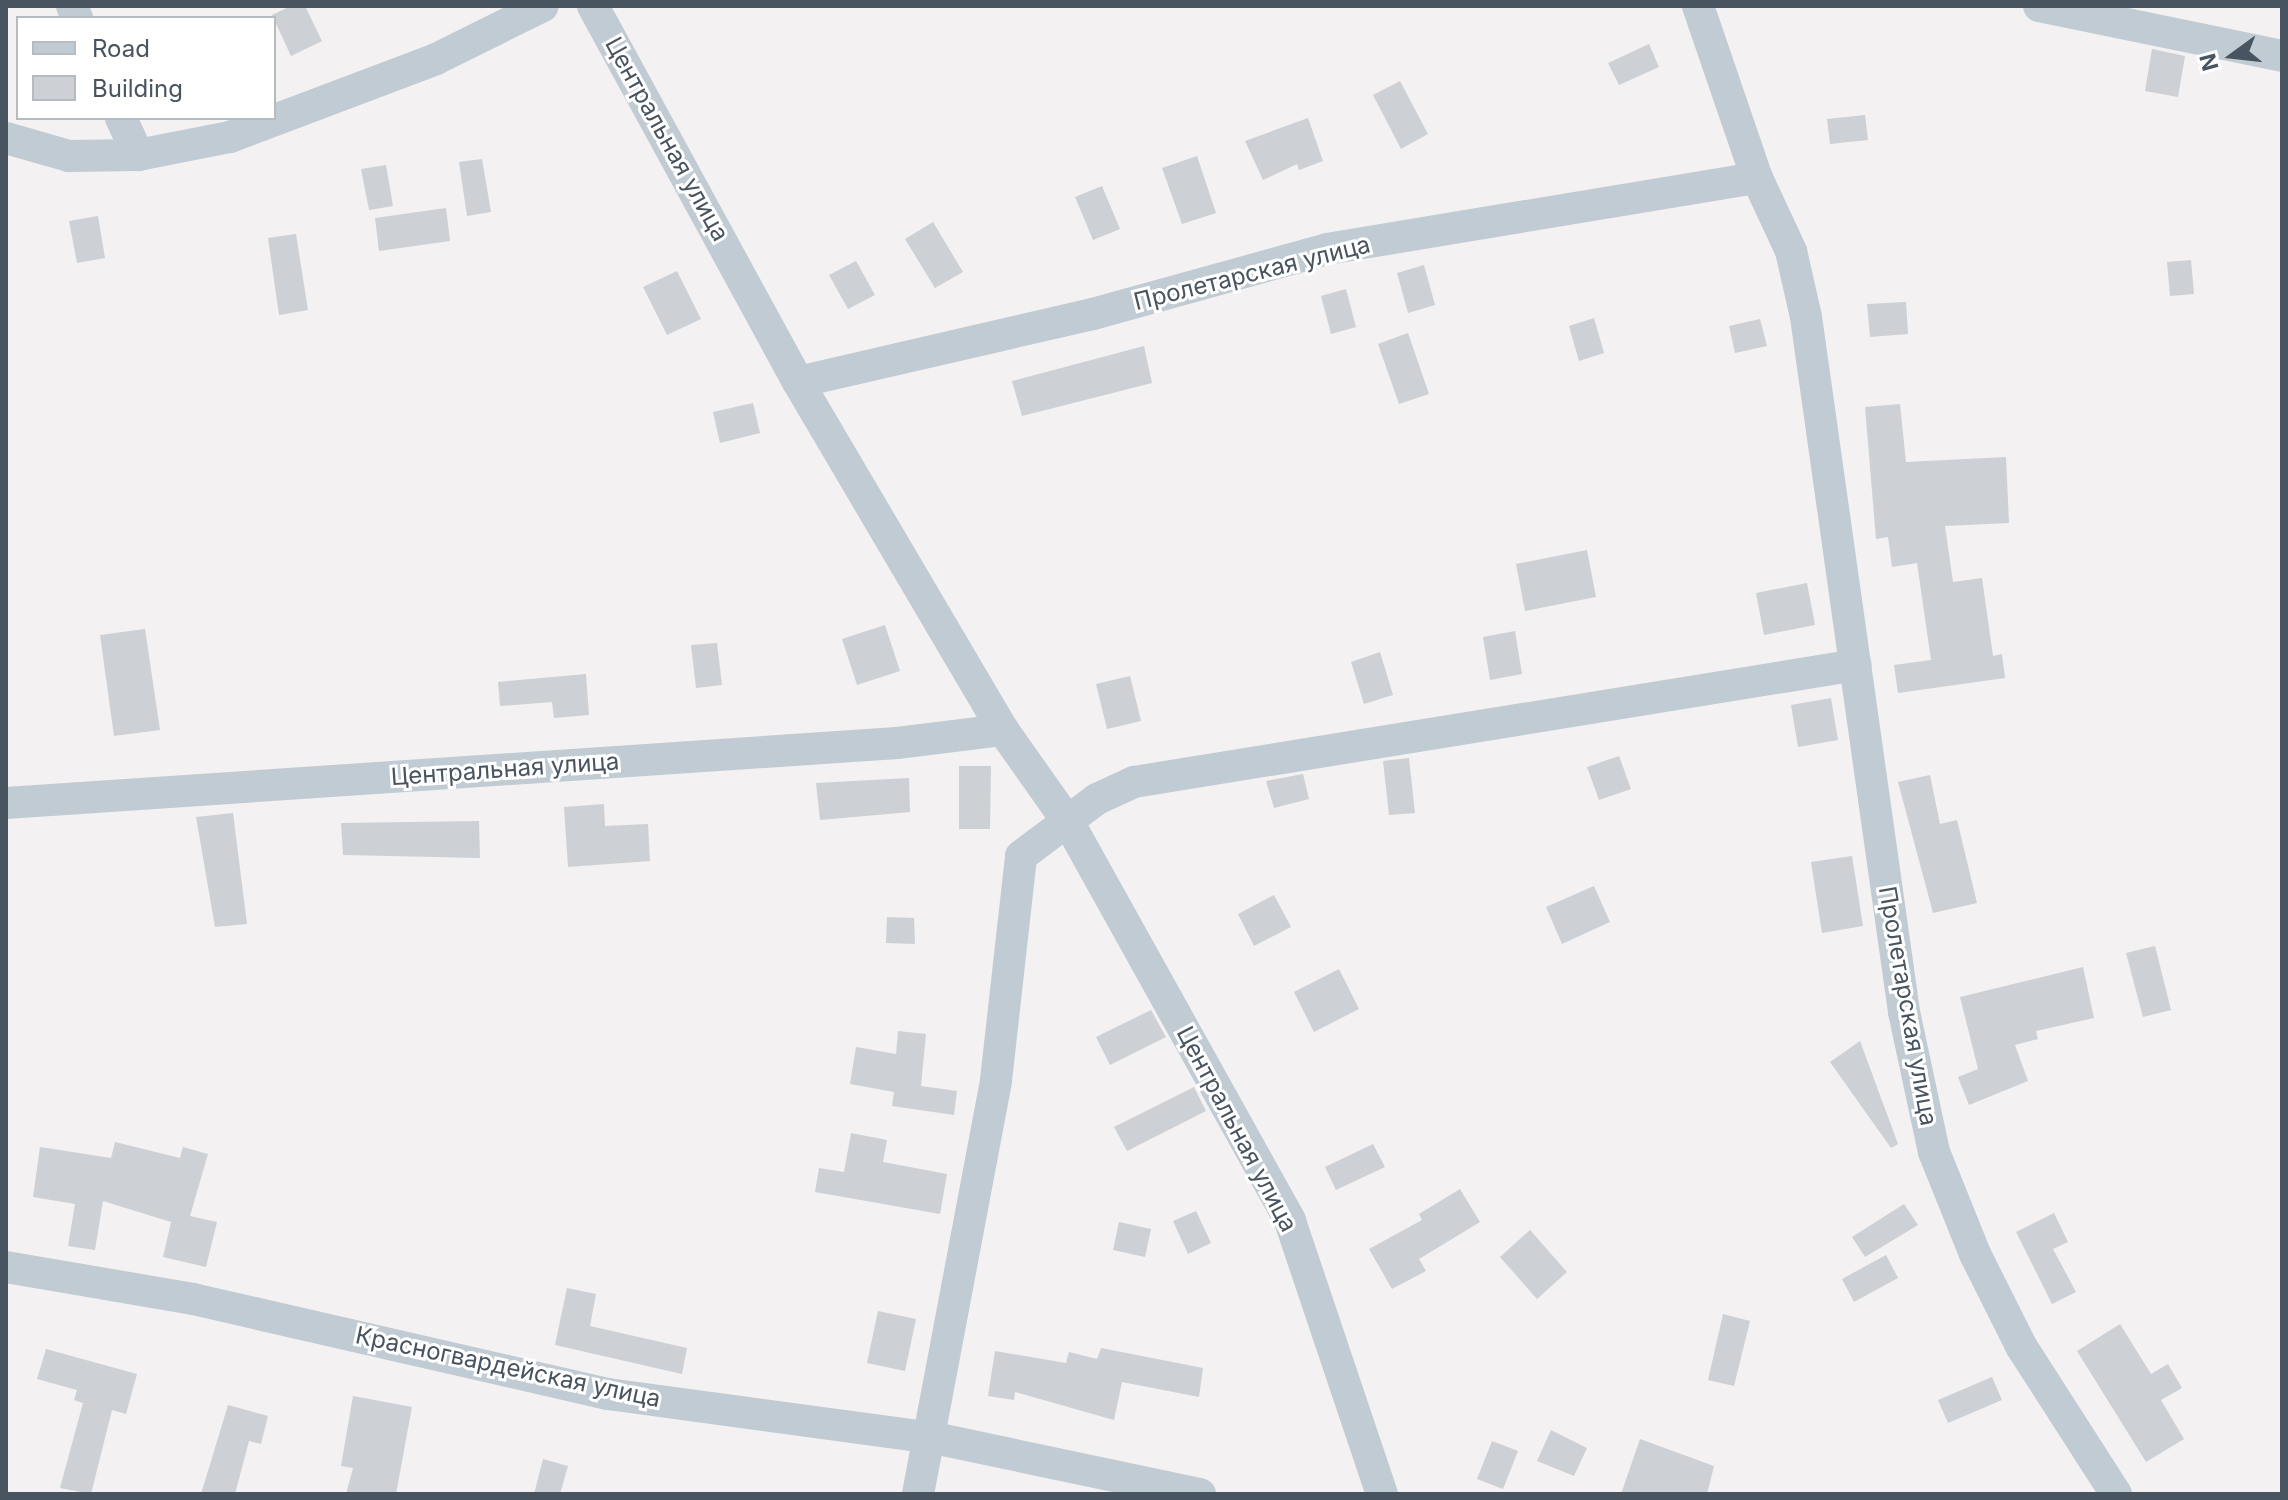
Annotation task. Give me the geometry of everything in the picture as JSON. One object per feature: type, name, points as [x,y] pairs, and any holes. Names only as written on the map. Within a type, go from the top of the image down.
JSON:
[{"type":"street","points":[[6,138],[69,156],[138,155],[230,137],[301,114],[436,59],[543,6]]},
{"type":"street","name":"Центральная улица","points":[[593,6],[798,382],[1003,730],[1070,825],[1290,1221],[1382,1494]]},
{"type":"street","name":"Пролетарская улица","points":[[1698,6],[1757,178],[1791,251],[1806,317],[1904,1012],[1934,1152],[1975,1254],[2021,1346],[2116,1494]]},
{"type":"street","points":[[2039,6],[2282,56]]},
{"type":"street","points":[[122,120],[138,155]]},
{"type":"street","name":"Пролетарская улица","points":[[798,382],[1093,314],[1327,249],[1757,178]]},
{"type":"street","points":[[918,1494],[934,1438],[996,1080],[1021,856],[1070,825],[1097,799],[1134,782],[1856,665]]},
{"type":"street","name":"Центральная улица","points":[[6,803],[882,744],[1003,730]]},
{"type":"street","name":"Красногвардейская улица","points":[[6,1267],[193,1299],[608,1394],[934,1438],[1200,1494]]},
{"type":"building","points":[[291,6],[305,6],[322,41],[291,56],[276,24],[276,16],[272,15]]},
{"type":"building","points":[[1649,44],[1659,67],[1619,85],[1608,63]]},
{"type":"building","points":[[2152,49],[2185,56],[2178,97],[2145,91]]},
{"type":"building","points":[[1400,81],[1428,134],[1401,149],[1373,95]]},
{"type":"building","points":[[1865,115],[1868,140],[1830,144],[1827,119]]},
{"type":"building","points":[[1308,118],[1323,161],[1299,170],[1297,164],[1263,180],[1245,141]]},
{"type":"building","points":[[1197,156],[1216,213],[1182,224],[1162,168]]},
{"type":"building","points":[[482,159],[491,212],[467,216],[459,162]]},
{"type":"building","points":[[386,165],[393,206],[369,210],[361,169]]},
{"type":"building","points":[[1102,186],[1120,229],[1093,240],[1075,197]]},
{"type":"building","points":[[446,208],[450,241],[379,251],[375,218]]},
{"type":"building","points":[[98,216],[105,258],[77,263],[69,221]]},
{"type":"building","points":[[933,222],[963,272],[935,288],[905,239]]},
{"type":"building","points":[[296,234],[308,310],[279,315],[268,238]]},
{"type":"building","points":[[2191,260],[2194,294],[2170,296],[2167,262]]},
{"type":"building","points":[[856,261],[875,295],[848,309],[829,275]]},
{"type":"building","points":[[1424,265],[1435,305],[1408,313],[1397,273]]},
{"type":"building","points":[[677,271],[701,319],[667,335],[643,287]]},
{"type":"building","points":[[1346,289],[1356,327],[1331,334],[1321,296]]},
{"type":"building","points":[[1906,302],[1908,334],[1870,337],[1867,304]]},
{"type":"building","points":[[1594,318],[1604,353],[1579,361],[1569,326]]},
{"type":"building","points":[[1760,319],[1767,346],[1735,353],[1729,326]]},
{"type":"building","points":[[1408,333],[1429,394],[1399,404],[1378,344]]},
{"type":"building","points":[[1144,346],[1152,383],[1022,416],[1012,381]]},
{"type":"building","points":[[753,403],[760,433],[720,443],[713,412]]},
{"type":"building","points":[[1900,404],[1906,462],[2006,457],[2009,523],[1945,526],[1953,582],[1982,578],[1993,656],[2002,654],[2005,678],[1898,693],[1894,665],[1931,660],[1917,563],[1892,567],[1888,537],[1876,539],[1865,407]]},
{"type":"building","points":[[1587,550],[1596,597],[1525,611],[1516,564]]},
{"type":"building","points":[[1807,583],[1815,625],[1764,635],[1756,593]]},
{"type":"building","points":[[885,625],[900,671],[857,685],[842,639]]},
{"type":"building","points":[[145,629],[160,730],[114,736],[100,635]]},
{"type":"building","points":[[1515,631],[1522,674],[1490,680],[1483,637]]},
{"type":"building","points":[[717,643],[722,685],[696,688],[691,645]]},
{"type":"building","points":[[1380,652],[1393,695],[1364,704],[1351,662]]},
{"type":"building","points":[[586,674],[589,715],[554,718],[552,702],[500,706],[498,682]]},
{"type":"building","points":[[1130,676],[1141,721],[1107,729],[1096,684]]},
{"type":"building","points":[[1831,698],[1838,740],[1798,747],[1791,705]]},
{"type":"building","points":[[1619,756],[1631,789],[1599,800],[1587,767]]},
{"type":"building","points":[[1409,758],[1415,813],[1389,815],[1383,761]]},
{"type":"building","points":[[959,766],[991,766],[990,829],[959,829]]},
{"type":"building","points":[[1303,774],[1309,799],[1274,808],[1266,781]]},
{"type":"building","points":[[1930,775],[1940,824],[1957,820],[1977,903],[1933,913],[1898,782]]},
{"type":"building","points":[[909,778],[910,812],[820,820],[816,783]]},
{"type":"building","points":[[604,804],[605,826],[648,824],[650,861],[568,867],[564,807]]},
{"type":"building","points":[[233,813],[247,924],[215,927],[196,817]]},
{"type":"building","points":[[479,821],[480,858],[343,855],[341,823]]},
{"type":"building","points":[[1852,856],[1863,926],[1822,933],[1811,862]]},
{"type":"building","points":[[1594,886],[1610,922],[1562,944],[1546,907]]},
{"type":"building","points":[[1274,895],[1291,927],[1254,946],[1238,914]]},
{"type":"building","points":[[887,917],[914,918],[915,944],[886,943]]},
{"type":"building","points":[[2155,946],[2171,1010],[2143,1017],[2126,953]]},
{"type":"building","points":[[2083,967],[2094,1018],[2036,1031],[2038,1039],[2015,1045],[2028,1081],[1969,1105],[1958,1077],[1978,1069],[1960,997]]},
{"type":"building","points":[[1339,969],[1359,1009],[1314,1032],[1294,992]]},
{"type":"building","points":[[1151,1010],[1166,1037],[1110,1065],[1096,1037]]},
{"type":"building","points":[[898,1031],[926,1034],[921,1086],[957,1091],[954,1115],[892,1106],[894,1092],[850,1084],[856,1047],[896,1054]]},
{"type":"building","points":[[1860,1041],[1898,1144],[1891,1148],[1830,1062]]},
{"type":"building","points":[[1194,1087],[1206,1111],[1127,1151],[1114,1127]]},
{"type":"building","points":[[851,1133],[887,1140],[883,1162],[947,1174],[940,1214],[815,1192],[819,1168],[844,1172]]},
{"type":"building","points":[[115,1142],[180,1158],[183,1147],[208,1154],[190,1216],[217,1222],[206,1267],[163,1257],[171,1222],[103,1201],[95,1250],[68,1246],[75,1204],[33,1197],[40,1147],[111,1158]]},
{"type":"building","points":[[1373,1144],[1385,1167],[1336,1190],[1325,1167]]},
{"type":"building","points":[[1460,1189],[1480,1222],[1419,1259],[1426,1271],[1392,1289],[1369,1249],[1422,1220],[1419,1214]]},
{"type":"building","points":[[1904,1204],[1918,1225],[1865,1257],[1852,1237]]},
{"type":"building","points":[[1196,1211],[1211,1243],[1188,1254],[1173,1221]]},
{"type":"building","points":[[2054,1213],[2068,1242],[2053,1249],[2076,1292],[2052,1304],[2016,1232]]},
{"type":"building","points":[[1119,1222],[1151,1229],[1145,1257],[1113,1250]]},
{"type":"building","points":[[1530,1230],[1567,1272],[1537,1299],[1500,1257]]},
{"type":"building","points":[[1886,1255],[1898,1278],[1854,1302],[1842,1279]]},
{"type":"building","points":[[567,1288],[596,1294],[590,1326],[687,1348],[682,1374],[555,1345]]},
{"type":"building","points":[[878,1311],[916,1319],[905,1371],[867,1363]]},
{"type":"building","points":[[1723,1314],[1750,1321],[1734,1386],[1708,1380]]},
{"type":"building","points":[[2120,1324],[2151,1374],[2168,1364],[2182,1388],[2161,1400],[2184,1439],[2146,1462],[2077,1351]]},
{"type":"building","points":[[1101,1348],[1203,1368],[1199,1397],[1122,1382],[1114,1420],[1015,1392],[1014,1400],[988,1396],[995,1351],[1066,1363],[1069,1352],[1097,1359]]},
{"type":"building","points":[[46,1349],[137,1374],[126,1414],[112,1410],[91,1494],[60,1488],[83,1403],[74,1400],[77,1390],[37,1379]]},
{"type":"building","points":[[1992,1377],[2002,1400],[1948,1423],[1938,1400]]},
{"type":"building","points":[[353,1396],[412,1407],[396,1494],[346,1494],[353,1468],[341,1466]]},
{"type":"building","points":[[228,1405],[268,1416],[261,1444],[249,1441],[235,1494],[201,1494]]},
{"type":"building","points":[[1551,1430],[1587,1448],[1574,1476],[1537,1461]]},
{"type":"building","points":[[1640,1439],[1714,1466],[1707,1494],[1621,1494]]},
{"type":"building","points":[[1492,1441],[1518,1451],[1503,1489],[1477,1479]]},
{"type":"building","points":[[543,1459],[568,1466],[560,1494],[534,1494]]}]
